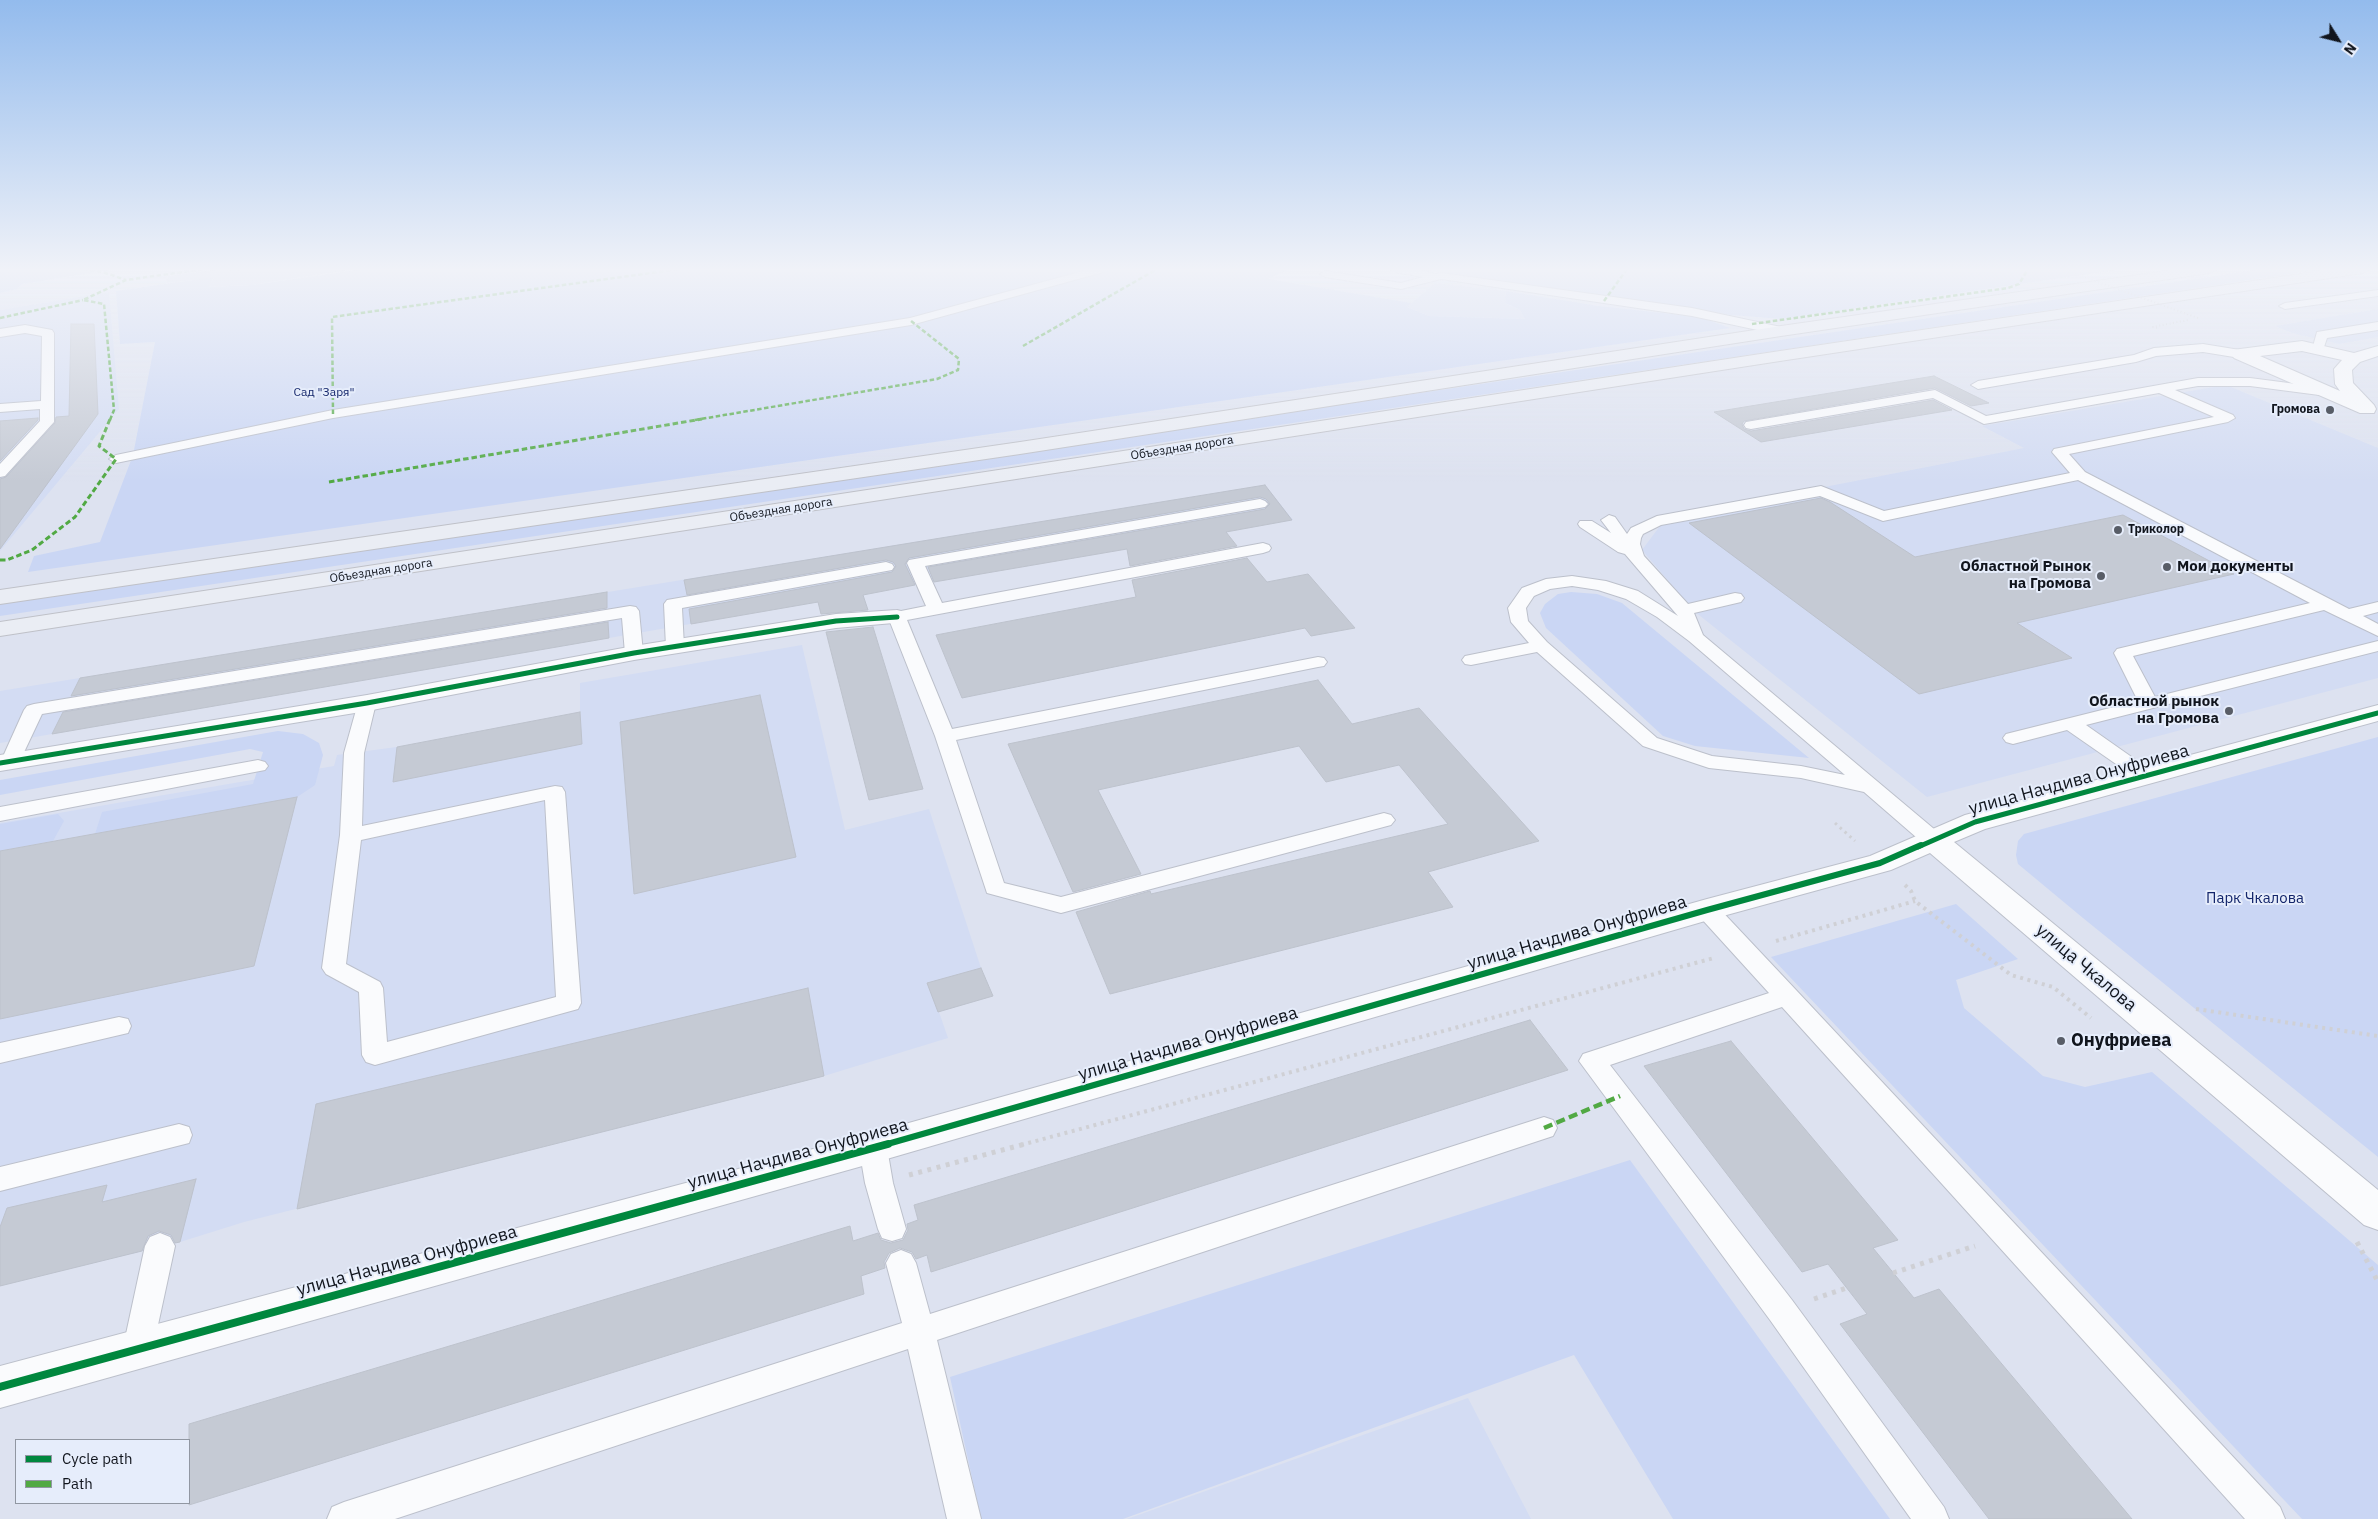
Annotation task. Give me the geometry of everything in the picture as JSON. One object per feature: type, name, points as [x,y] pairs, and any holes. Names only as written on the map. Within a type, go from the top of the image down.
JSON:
[{"type":"main road","name":"Объездная дорога","points":[[0,597],[1020,448],[1723,340]]},
{"type":"main road","name":"Объездная дорога","points":[[0,630],[1887,340]]},
{"type":"street","points":[[2240,354],[2302,346],[2354,358]]},
{"type":"street","points":[[2372,411],[2348,390],[2344,384],[2342,373],[2348,363],[2354,358],[2378,350]]},
{"type":"street","points":[[2240,354],[2372,411]]},
{"type":"street","points":[[6,762],[367,703],[634,653],[836,620],[897,616]]},
{"type":"street","name":"улица Начдива Онуфриева","points":[[0,1387],[873,1148],[1707,910],[1880,863],[1975,822],[2378,713]]},
{"type":"street","name":"улица Чкалова","points":[[1932,839],[2378,1213]]},
{"type":"lane","points":[[0,473],[48,422],[48,340]]},
{"type":"lane","points":[[116,459],[333,414],[794,340]]},
{"type":"lane","points":[[2318,350],[2320,340]]},
{"type":"lane","points":[[1978,384],[2136,358],[2154,352],[2203,348],[2240,354]]},
{"type":"lane","points":[[1751,424],[1935,394],[1984,420],[2198,382],[2228,381],[2327,392]]},
{"type":"lane","points":[[2161,389],[2228,418],[2059,452],[2080,475],[2378,632]]},
{"type":"lane","points":[[0,408],[48,404]]},
{"type":"lane","points":[[1636,557],[1632,544],[1637,531],[1657,521],[1820,492],[1883,516],[2080,475]]},
{"type":"lane","points":[[936,610],[915,563],[1260,504]]},
{"type":"lane","points":[[1609,520],[1636,557],[1684,610],[1695,637]]},
{"type":"lane","points":[[1586,524],[1636,557]]},
{"type":"lane","points":[[1263,548],[897,616],[945,736],[995,888],[1061,904],[1384,820]]},
{"type":"lane","points":[[675,647],[673,604],[886,567]]},
{"type":"lane","points":[[1871,787],[1801,772],[1709,762],[1650,742],[1541,646],[1520,622],[1517,608],[1528,592],[1546,584],[1572,581],[1600,585],[1632,595],[1663,613],[1695,637],[1871,787],[1932,839]]},
{"type":"lane","points":[[1684,610],[1735,598]]},
{"type":"lane","points":[[2148,704],[2123,653],[2326,604]]},
{"type":"lane","points":[[2347,615],[2378,607]]},
{"type":"lane","points":[[6,762],[34,710],[630,611],[634,653]]},
{"type":"lane","points":[[1471,660],[1541,646]]},
{"type":"lane","points":[[2013,738],[2378,646]]},
{"type":"lane","points":[[945,736],[1318,662]]},
{"type":"lane","points":[[351,835],[554,792],[569,1003],[375,1055],[371,988],[334,968],[351,835],[354,753],[367,703]]},
{"type":"lane","points":[[2071,724],[2146,776]]},
{"type":"lane","points":[[0,814],[258,766]]},
{"type":"lane","points":[[1707,910],[1746,950],[1786,996],[2268,1519]]},
{"type":"lane","points":[[1786,996],[1592,1061],[1782,1310],[1932,1519]]},
{"type":"lane","points":[[0,1053],[119,1026]]},
{"type":"lane","points":[[344,1519],[1544,1128]]},
{"type":"lane","points":[[0,1179],[179,1136]]},
{"type":"lane","points":[[873,1148],[879,1183],[892,1229]]},
{"type":"lane","points":[[138,1348],[160,1246]]},
{"type":"lane","points":[[901,1263],[920,1331],[964,1519]]},
{"type":"path","points":[[1911,891],[1915,901],[2011,975],[2053,987],[2099,1025]]},
{"type":"path","points":[[1746,950],[1915,901]]},
{"type":"path","points":[[2196,1009],[2378,1036]]},
{"type":"path","points":[[2352,1232],[2378,1282]]},
{"type":"path","points":[[1893,1273],[2007,1236]]},
{"type":"shaded area","points":[[0,340],[113,340],[119,409],[0,551]]},
{"type":"shaded area","points":[[2321,340],[2362,340],[2339,344]]},
{"type":"shaded area","points":[[2226,385],[2378,448],[2378,678],[1927,797],[1694,611],[1642,550],[1666,518],[2024,448],[1982,426]]},
{"type":"shaded area","points":[[1265,485],[1293,520],[0,743],[0,691]]},
{"type":"shaded area","points":[[802,645],[845,830],[929,809],[981,968],[993,996],[939,1012],[948,1038],[824,1076],[244,1222],[180,1242],[0,1286],[0,823],[334,766],[337,755],[397,747],[580,712],[580,683]]},
{"type":"shaded area","points":[[1468,1398],[1531,1519],[1127,1519],[1360,1436]]},
{"type":"green space","name":"Сад \"Заря\"","points":[[120,340],[1647,340],[28,572],[34,556],[100,542],[133,455],[155,342],[120,344]]},
{"type":"green space","points":[[1780,340],[1849,340],[0,616],[0,602]]},
{"type":"green space","points":[[1571,592],[1597,594],[1622,603],[1809,758],[1695,746],[1663,736],[1546,628],[1540,613],[1545,604],[1558,594]]},
{"type":"green space","points":[[278,731],[303,734],[319,743],[323,755],[315,785],[297,797],[95,834],[102,812],[253,784],[263,752],[250,749],[0,795],[0,780]]},
{"type":"green space","name":"Парк Чкалова","points":[[2378,737],[2378,1157],[2018,864],[2016,855],[2018,841],[2024,834]]},
{"type":"green space","points":[[58,814],[64,821],[53,841],[0,851],[0,824]]},
{"type":"green space","points":[[1956,904],[2018,959],[1956,980],[1964,1008],[2043,1076],[2085,1087],[2152,1072],[2378,1265],[2378,1519],[2302,1519],[1771,957]]},
{"type":"green space","points":[[1630,1160],[1890,1519],[1673,1519],[1574,1355],[1123,1519],[981,1519],[950,1377]]},
{"type":"building","points":[[71,340],[95,340],[98,414],[0,549],[0,479],[6,477],[55,423],[56,417],[69,416]]},
{"type":"building","points":[[1934,376],[1989,403],[1971,406],[1935,388],[1744,421],[1742,424],[1744,429],[1751,431],[1933,400],[1952,410],[1761,442],[1714,412]]},
{"type":"building","points":[[38,418],[38,420],[0,461],[0,421]]},
{"type":"building","points":[[1265,485],[1292,520],[1226,532],[1237,546],[1130,566],[1127,549],[934,582],[928,567],[1265,509],[1270,504],[1266,499],[1260,497],[909,558],[905,564],[915,585],[863,595],[868,610],[821,614],[818,602],[691,624],[689,609],[892,572],[896,566],[893,562],[886,560],[687,595],[684,580]]},
{"type":"building","points":[[1821,498],[1915,557],[2123,515],[2234,574],[2017,623],[2072,658],[1919,694],[1689,523]]},
{"type":"building","points":[[1247,558],[1267,582],[1308,574],[1355,628],[1311,636],[1305,628],[962,698],[936,635],[1136,597],[1132,580]]},
{"type":"building","points":[[607,592],[607,608],[71,696],[80,678]]},
{"type":"building","points":[[608,622],[609,638],[52,734],[63,712]]},
{"type":"building","points":[[873,627],[923,789],[869,800],[826,632]]},
{"type":"building","points":[[1318,680],[1352,724],[1419,708],[1539,841],[1428,872],[1453,907],[1110,994],[1076,912],[1150,891],[1151,894],[1448,824],[1399,765],[1326,782],[1299,746],[1098,790],[1141,874],[1073,892],[1008,744]]},
{"type":"building","points":[[760,695],[796,857],[634,894],[620,722]]},
{"type":"building","points":[[580,712],[582,744],[393,782],[397,747]]},
{"type":"building","points":[[297,797],[254,966],[0,1019],[0,851]]},
{"type":"building","points":[[981,968],[993,996],[938,1012],[927,983]]},
{"type":"building","points":[[808,988],[824,1076],[297,1209],[316,1104]]},
{"type":"building","points":[[1530,1020],[1568,1070],[931,1272],[927,1255],[916,1259],[912,1252],[900,1248],[889,1253],[884,1262],[885,1268],[861,1276],[864,1294],[189,1505],[189,1424],[850,1226],[853,1241],[878,1233],[881,1240],[891,1243],[903,1240],[908,1230],[907,1224],[918,1220],[914,1205]]},
{"type":"building","points":[[1731,1041],[1898,1240],[1873,1248],[1914,1298],[1939,1289],[2132,1519],[1989,1519],[1840,1324],[1867,1314],[1828,1264],[1802,1272],[1644,1066]]},
{"type":"building","points":[[196,1179],[180,1242],[175,1243],[171,1235],[159,1231],[148,1236],[142,1251],[0,1286],[0,1227],[7,1208],[107,1185],[102,1202]]},
{"type":"marked path","points":[[0,560],[7,560],[32,550],[75,517],[116,459],[99,446],[114,410],[107,340]]},
{"type":"marked path","points":[[332,340],[333,414]]},
{"type":"marked path","points":[[329,482],[937,379],[958,370],[959,359],[935,340]]},
{"type":"marked path","points":[[1023,346],[1034,340]]},
{"type":"marked path","points":[[1544,1128],[1620,1096]]},
{"type":"cycle path","points":[[0,763],[367,703],[634,653],[836,621],[897,617]]},
{"type":"cycle path","points":[[0,1387],[873,1148],[1707,910],[1880,863],[1975,822],[2378,713]]},
{"type":"place","name":"Громова","points":[[2330,410]]},
{"type":"place","name":"Триколор","points":[[2118,530]]},
{"type":"place","name":"Мои документы","points":[[2167,567]]},
{"type":"place","name":"Областной Рынок на Громова","points":[[2101,576]]},
{"type":"place","name":"Областной рынок на Громова","points":[[2229,711]]},
{"type":"place","name":"Онуфриева","points":[[2061,1041]]}]
